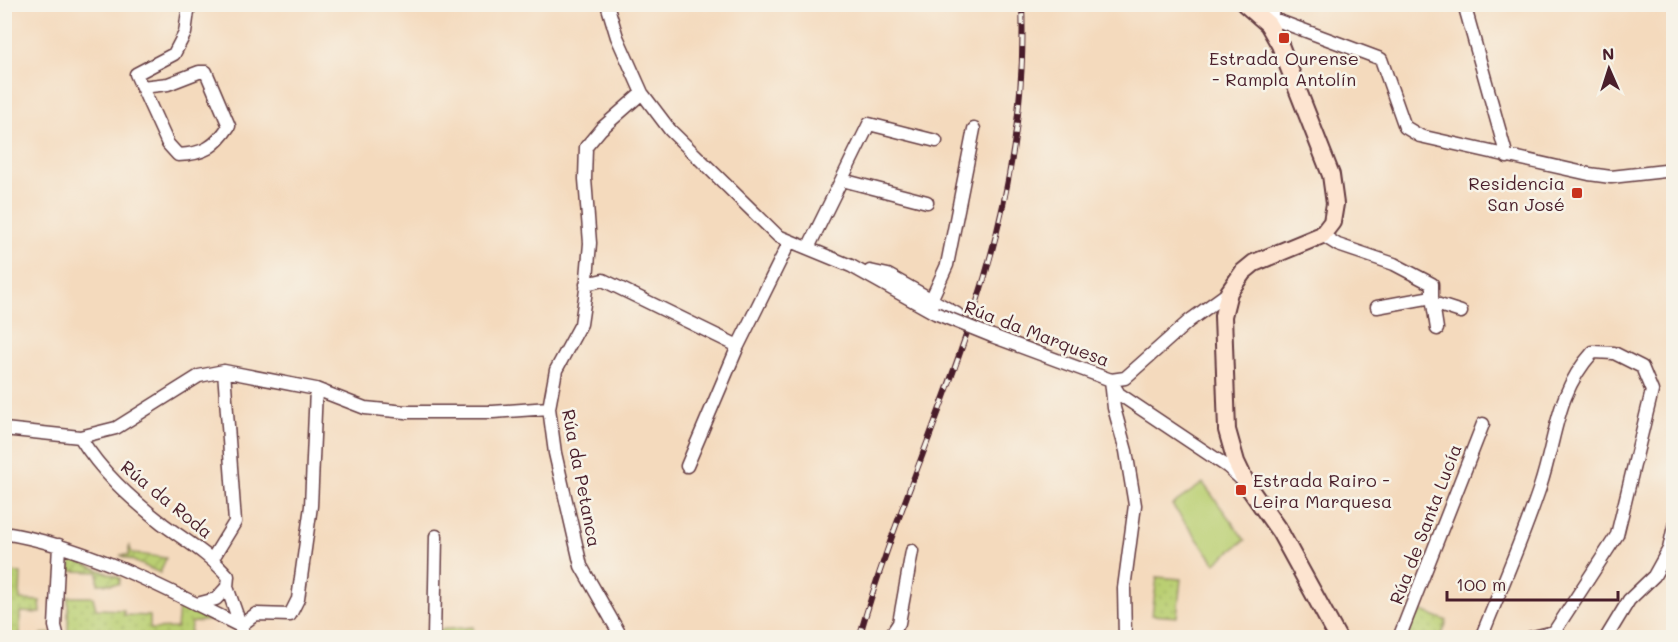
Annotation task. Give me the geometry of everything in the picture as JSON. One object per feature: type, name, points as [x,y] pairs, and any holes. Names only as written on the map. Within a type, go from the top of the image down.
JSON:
[{"type":"street","points":[[142,87],[168,84],[199,72],[206,72],[230,126],[218,143],[195,154],[178,155],[168,144],[136,74],[174,54],[185,33],[189,4]]},
{"type":"street","name":"Rúa da Marquesa","points":[[608,4],[617,37],[642,93],[670,130],[778,236],[851,266],[935,313],[1111,380],[1125,378],[1189,321],[1228,291]]},
{"type":"street","points":[[1245,4],[1269,21],[1381,59],[1405,127],[1420,136],[1507,157],[1611,177],[1674,170]]},
{"type":"street","points":[[1275,4],[1269,21],[1331,175],[1335,204],[1332,222],[1322,235],[1254,263],[1243,272],[1228,291],[1223,316],[1227,430],[1236,462],[1247,485],[1280,532],[1322,614],[1338,638]]},
{"type":"street","points":[[1464,4],[1507,157]]},
{"type":"street","name":"Rúa da Petanca","points":[[622,638],[581,566],[555,453],[549,408],[556,370],[581,324],[590,243],[585,179],[586,147],[601,129],[642,93]]},
{"type":"street","points":[[808,248],[869,124],[936,141]]},
{"type":"street","points":[[931,300],[947,265],[974,129]]},
{"type":"street","points":[[842,180],[927,202]]},
{"type":"street","points":[[1322,235],[1338,245],[1394,264],[1432,284],[1437,329]]},
{"type":"street","points":[[687,466],[738,346],[790,241]]},
{"type":"street","name":"Rúa da Marquesa","points":[[851,266],[888,275],[957,314]]},
{"type":"street","points":[[586,284],[603,280],[738,346]]},
{"type":"street","points":[[1377,307],[1432,300],[1461,312]]},
{"type":"street","points":[[1481,638],[1541,485],[1557,416],[1578,369],[1593,352],[1614,353],[1642,367],[1652,391],[1617,535],[1554,632],[1529,638]]},
{"type":"street","points":[[4,429],[80,437],[116,428],[199,376],[224,371],[316,389],[364,408],[406,412],[494,412],[549,408]]},
{"type":"street","name":"Rúa da Roda","points":[[213,558],[235,522],[224,371]]},
{"type":"street","points":[[1111,380],[1119,394],[1228,467],[1247,485]]},
{"type":"street","points":[[1111,380],[1114,408],[1126,451],[1135,505],[1124,588],[1125,638]]},
{"type":"street","points":[[4,533],[59,545],[110,563],[196,604],[242,632],[256,614],[290,615],[298,599],[311,506],[316,389]]},
{"type":"street","name":"Rúa de Santa Lucía","points":[[1400,638],[1484,424]]},
{"type":"street","name":"Rúa da Roda","points":[[80,437],[95,462],[128,495],[213,558],[228,576],[227,587],[242,632]]},
{"type":"street","points":[[1606,638],[1629,600],[1654,576],[1669,549],[1674,526]]},
{"type":"street","points":[[434,638],[436,536]]},
{"type":"street","points":[[58,638],[55,626],[59,545]]},
{"type":"street","points":[[888,638],[899,623],[912,551]]},
{"type":"street","points":[[196,604],[216,599],[227,587]]},
{"type":"green space","points":[[1203,483],[1245,540],[1215,563],[1172,505]]},
{"type":"green space","points":[[129,545],[132,553],[166,558],[160,573],[120,555],[129,555]]},
{"type":"green space","points":[[72,559],[120,578],[119,584],[98,584],[98,572],[70,571]]},
{"type":"green space","points":[[5,572],[21,573],[20,600],[40,601],[41,613],[20,612],[20,637],[5,637]]},
{"type":"green space","points":[[1157,577],[1181,579],[1177,617],[1152,615]]},
{"type":"green space","points":[[68,597],[93,597],[96,609],[124,610],[124,615],[150,616],[150,629],[177,628],[179,607],[211,620],[191,623],[190,637],[43,638],[42,634],[68,633]]},
{"type":"green space","points":[[1417,609],[1447,621],[1441,637],[1406,638]]},
{"type":"green space","points":[[473,627],[474,637],[435,638],[437,630]]},
{"type":"railway","points":[[859,638],[886,554],[961,349],[996,234],[1005,196],[1017,120],[1021,82],[1022,4]]},
{"type":"place","name":"Estrada Ourense - Rampla Antolín","points":[[1284,38]]},
{"type":"place","name":"Residencia San José","points":[[1577,193]]},
{"type":"place","name":"Estrada Rairo - Leira Marquesa","points":[[1241,490]]}]
